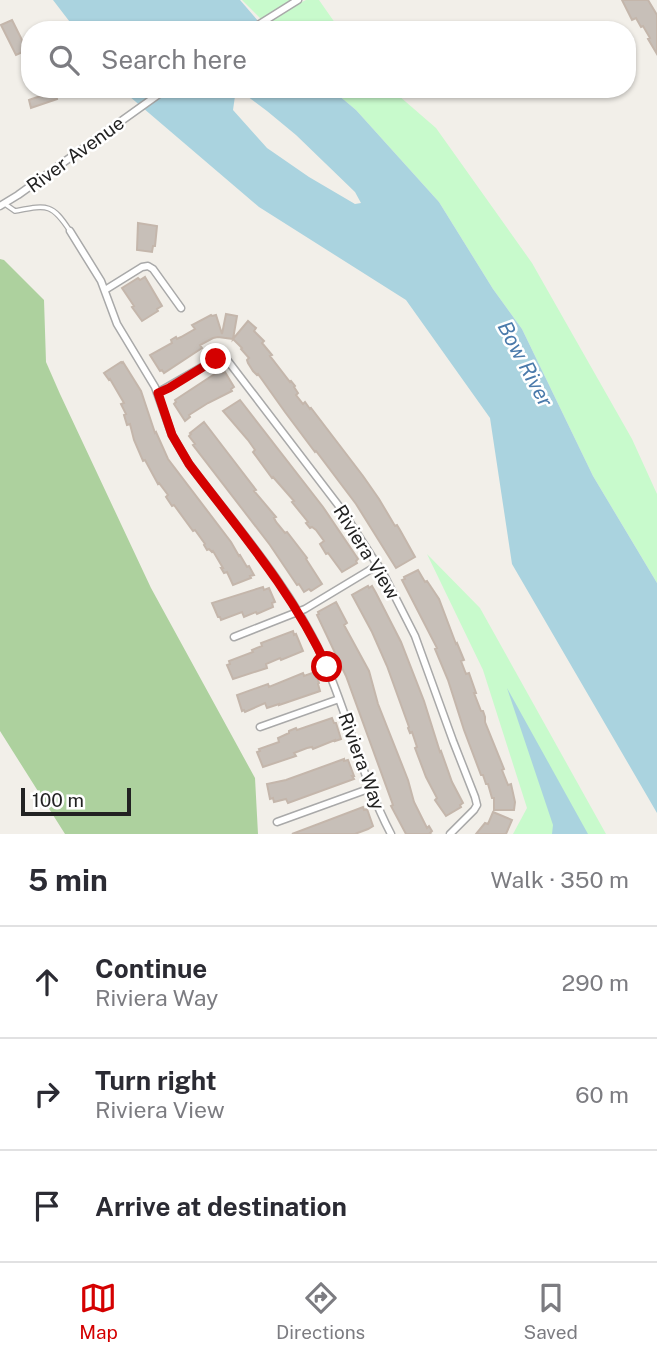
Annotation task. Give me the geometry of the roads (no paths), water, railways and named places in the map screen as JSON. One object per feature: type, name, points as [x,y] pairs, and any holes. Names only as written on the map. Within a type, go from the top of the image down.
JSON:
[{"type":"street","points":[[262,21],[298,0]]},
{"type":"street","name":"River Avenue","points":[[2,205],[153,98]]},
{"type":"street","name":"Riviera Way","points":[[70,231],[97,273],[117,324],[158,393],[172,435],[189,464],[275,578],[320,652],[391,834]]},
{"type":"street","points":[[105,289],[148,266],[181,308]]},
{"type":"street","name":"Riviera View","points":[[158,393],[216,359],[228,361],[347,518],[378,565],[415,636],[475,797],[477,805],[474,810],[450,834]]},
{"type":"street","points":[[234,637],[298,612],[378,565]]},
{"type":"street","points":[[260,727],[339,699]]},
{"type":"street","points":[[277,822],[371,788]]},
{"type":"lane","points":[[2,205],[15,211],[37,207],[53,210],[60,215],[70,231]]},
{"type":"water","points":[[53,0],[240,0],[258,21],[69,21]]},
{"type":"water","name":"Bow River","points":[[131,98],[235,98],[233,110],[267,148],[355,204],[361,203],[355,192],[296,135],[250,98],[342,98],[356,110],[439,202],[493,289],[522,329],[593,476],[657,583],[657,813],[512,564],[490,418],[406,300],[259,207]]},
{"type":"water","points":[[507,688],[588,834],[552,834],[553,825]]}]
